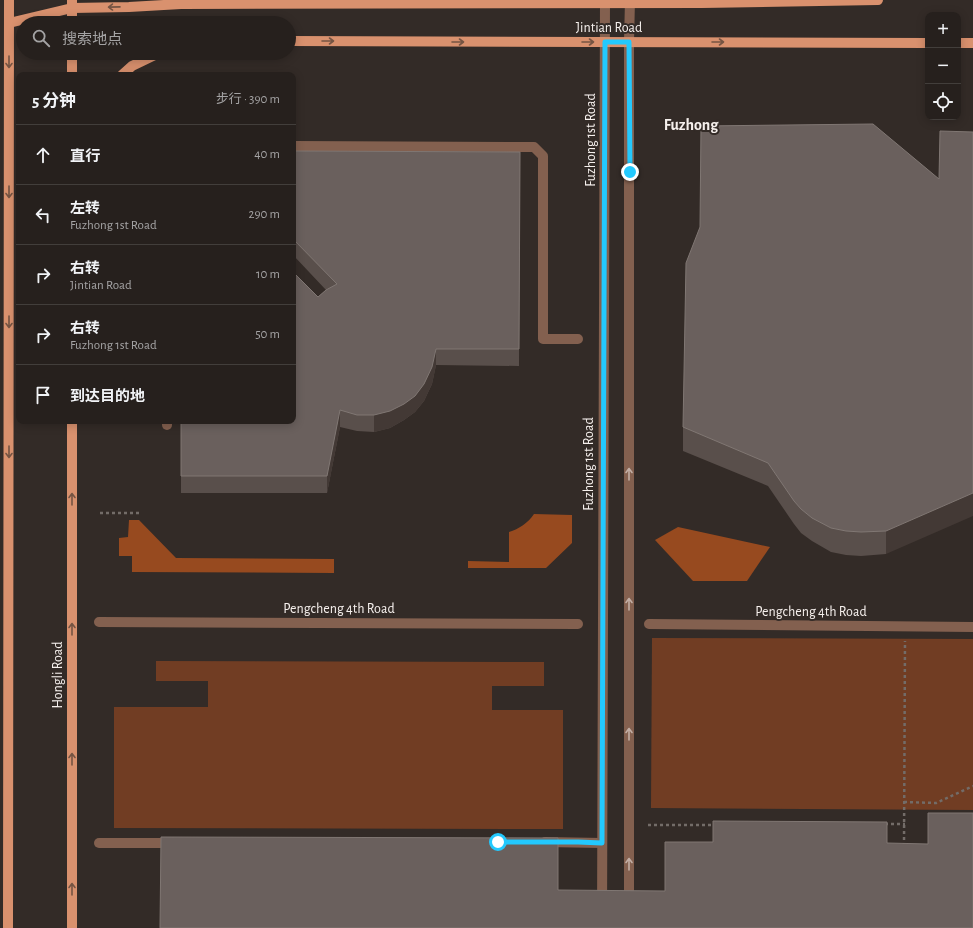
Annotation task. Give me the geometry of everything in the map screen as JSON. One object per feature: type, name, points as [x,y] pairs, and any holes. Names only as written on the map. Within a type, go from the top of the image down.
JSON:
[{"type":"main road","points":[[8,928],[9,0]]},
{"type":"main road","points":[[167,0],[181,4]]},
{"type":"main road","name":"Jintian Road","points":[[32,16],[72,4],[129,7],[181,4],[605,1],[702,3],[878,0]]},
{"type":"main road","points":[[72,4],[72,16]]},
{"type":"main road","name":"Jintian Road","points":[[9,23],[16,21]]},
{"type":"main road","points":[[9,23],[16,25]]},
{"type":"main road","name":"Jintian Road","points":[[296,41],[925,43]]},
{"type":"main road","points":[[961,43],[973,43]]},
{"type":"main road","points":[[72,60],[72,72]]},
{"type":"main road","points":[[125,72],[132,66],[144,60]]},
{"type":"main road","name":"Hongli Road","points":[[72,424],[72,928]]},
{"type":"street","name":"Fuzhong 1st Road","points":[[602,928],[605,1]]},
{"type":"street","points":[[629,904],[630,1]]},
{"type":"street","points":[[296,146],[534,147],[543,156],[543,339],[578,339]]},
{"type":"street","name":"Pengcheng 4th Road","points":[[99,622],[578,624]]},
{"type":"street","name":"Pengcheng 4th Road","points":[[648,624],[973,627]]},
{"type":"street","points":[[538,842],[602,843]]},
{"type":"street","points":[[98,843],[184,843]]},
{"type":"path","points":[[100,513],[142,513]]},
{"type":"path","points":[[904,848],[905,626]]},
{"type":"path","points":[[904,802],[936,803],[973,786]]},
{"type":"path","points":[[881,824],[905,824]]},
{"type":"path","points":[[648,825],[718,825]]},
{"type":"shaded area","points":[[534,514],[572,515],[572,543],[546,568],[468,568],[468,561],[509,562],[509,532],[523,525]]},
{"type":"shaded area","points":[[129,520],[139,520],[176,558],[334,559],[334,573],[132,572],[132,556],[119,556],[119,538],[128,537]]},
{"type":"shaded area","points":[[678,527],[770,547],[747,581],[693,581],[655,540]]},
{"type":"shaded area","points":[[652,638],[973,639],[973,810],[651,808]]},
{"type":"shaded area","points":[[156,661],[544,662],[544,686],[492,686],[492,710],[563,710],[563,829],[114,828],[114,707],[208,707],[208,681],[156,681]]},
{"type":"building","points":[[873,124],[939,179],[940,131],[973,132],[973,493],[886,531],[861,532],[831,528],[812,518],[794,501],[768,463],[683,427],[686,263],[700,227],[701,126]]},
{"type":"building","points":[[296,151],[520,152],[519,349],[436,349],[432,367],[424,384],[415,396],[404,404],[390,411],[374,415],[357,415],[340,410],[327,476],[181,476],[181,424],[296,424],[296,275],[318,297],[326,290],[337,284],[296,242]]},
{"type":"building","points":[[928,813],[973,813],[973,928],[160,928],[161,837],[558,838],[558,890],[665,891],[665,842],[713,842],[713,821],[887,822],[887,843],[928,844]]},
{"type":"district","name":"Fuzhong","points":[[691,125]]},
{"type":"route","points":[[498,842],[602,843],[605,42],[629,42],[630,172]]}]
